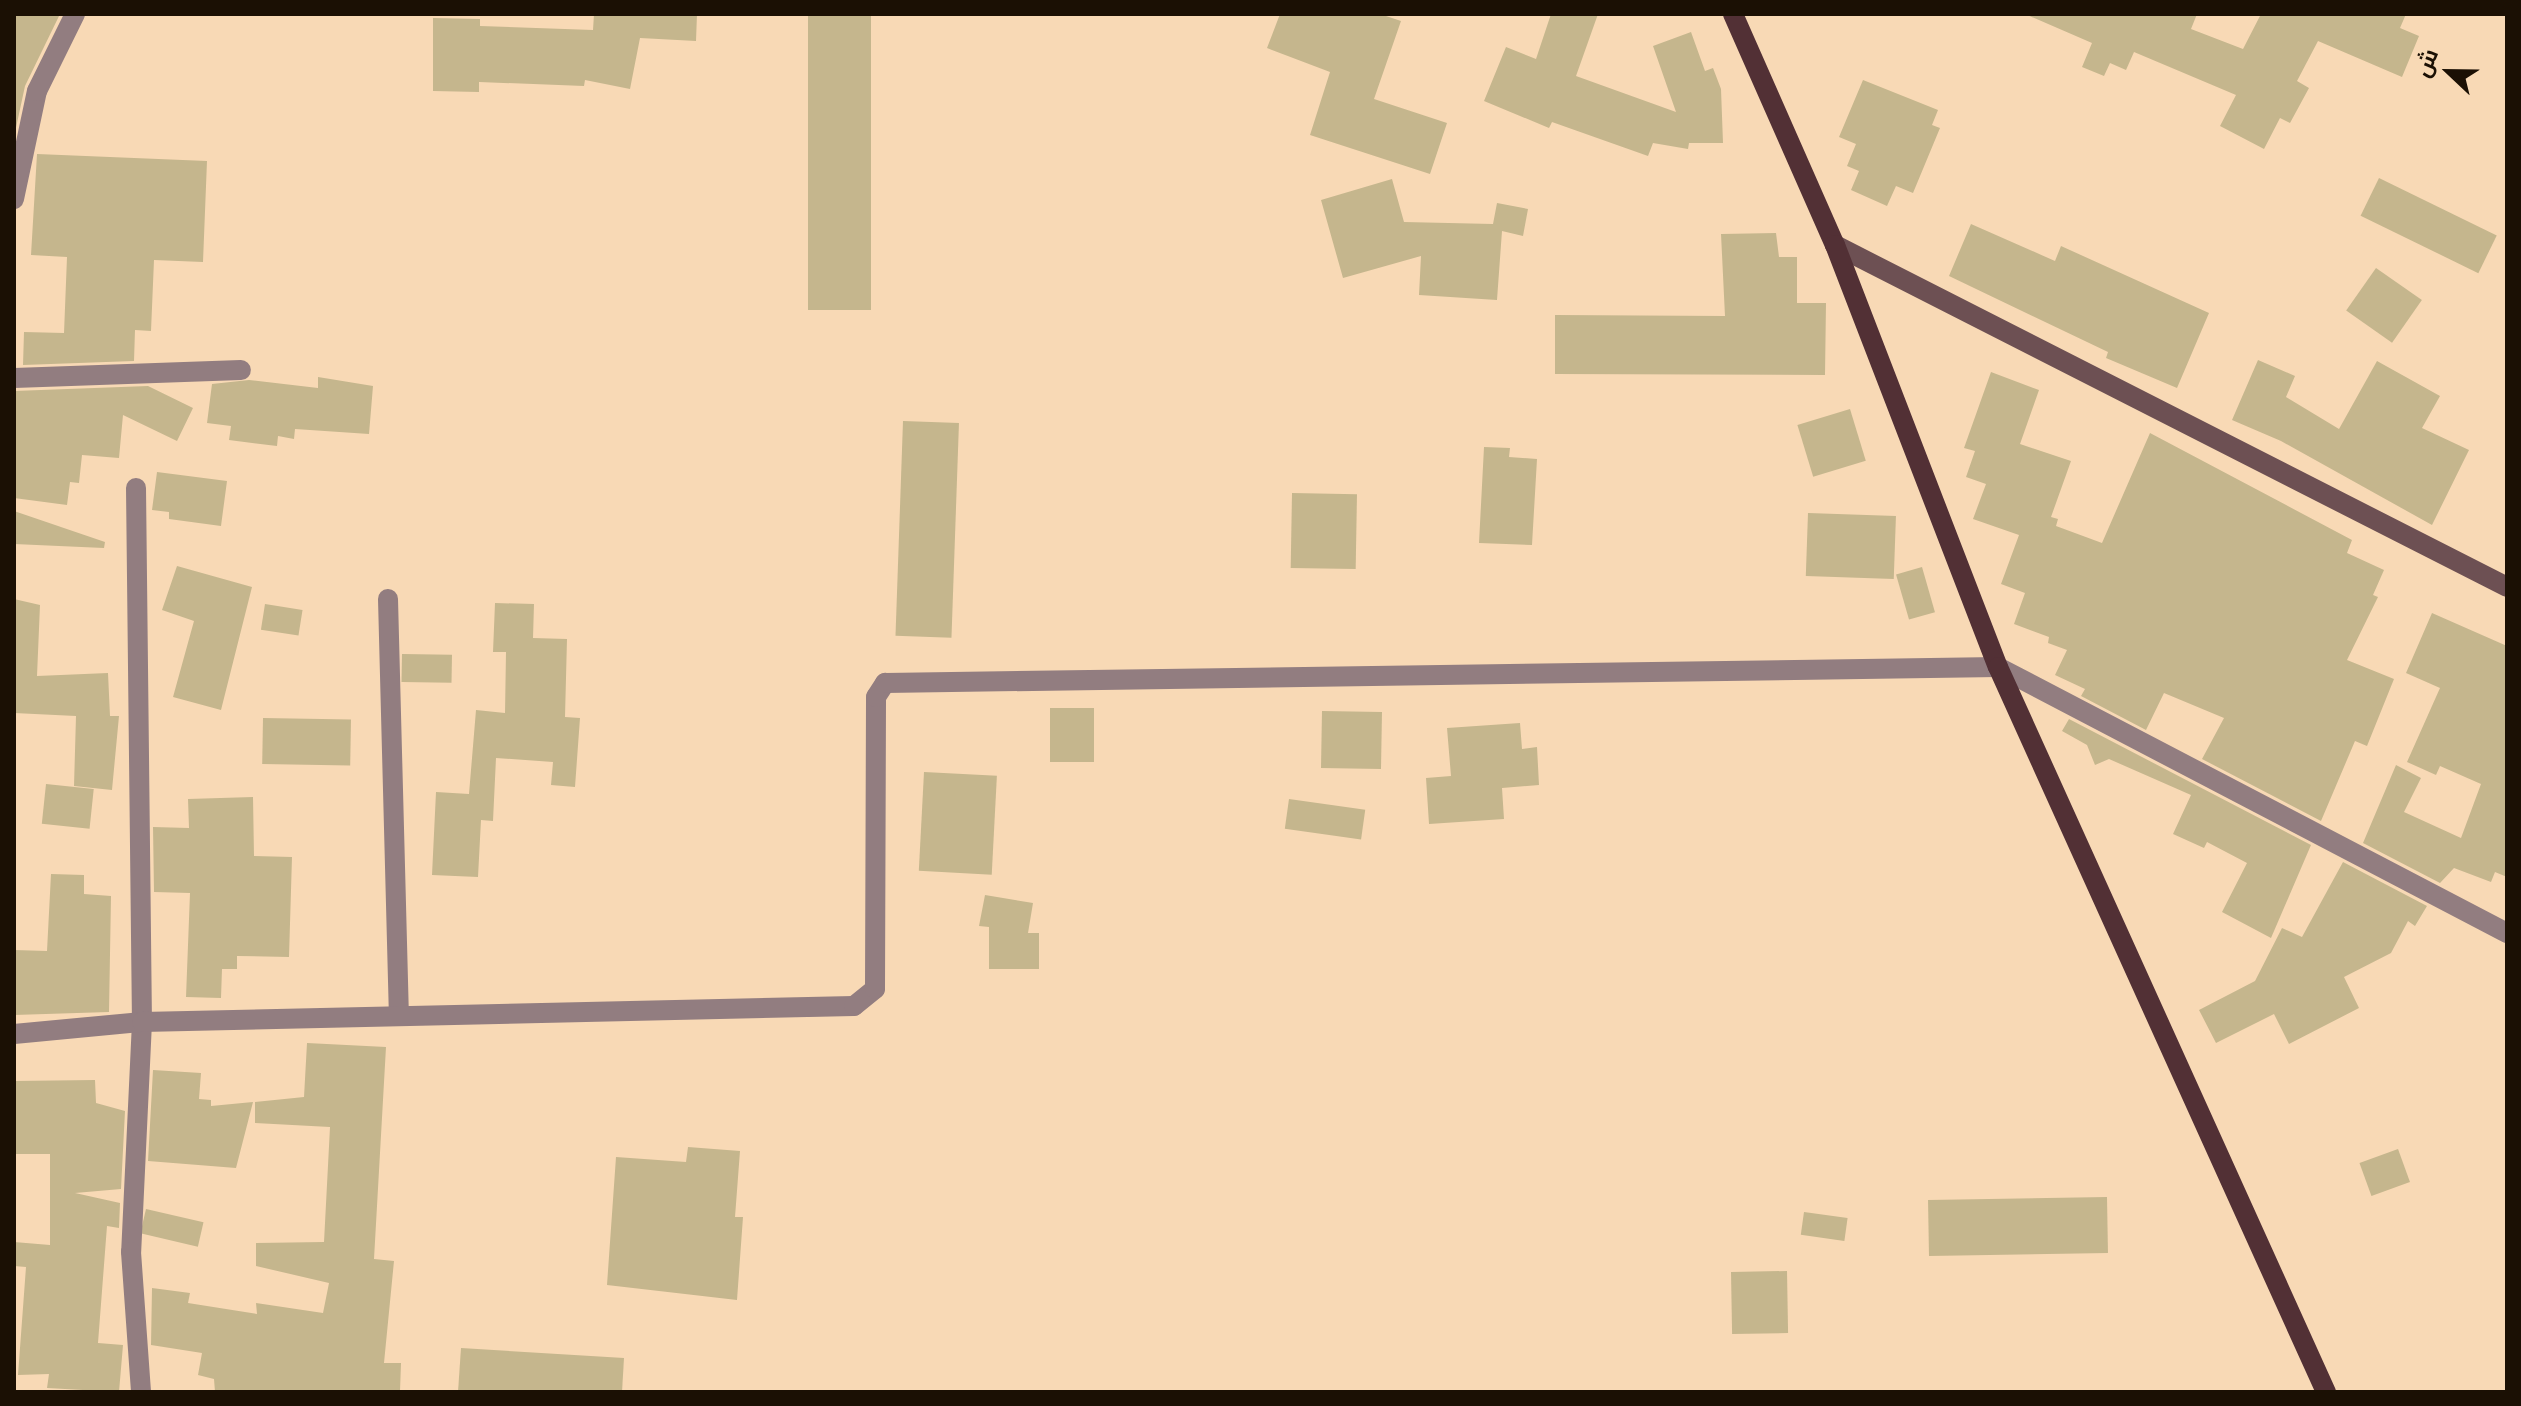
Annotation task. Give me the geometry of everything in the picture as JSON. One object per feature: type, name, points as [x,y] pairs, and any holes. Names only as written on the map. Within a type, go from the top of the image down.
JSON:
[{"type":"main road","points":[[1733,14],[1835,245],[1998,667],[2326,1392]]},
{"type":"street","points":[[14,199],[37,91],[75,14]]},
{"type":"street","points":[[1835,245],[2507,587]]},
{"type":"street","points":[[14,378],[241,370]]},
{"type":"street","points":[[136,488],[142,1022],[131,1252],[141,1392]]},
{"type":"street","points":[[388,599],[399,1016]]},
{"type":"street","points":[[14,1034],[142,1022],[854,1006],[875,989],[876,697],[885,683],[1998,667],[2507,933]]},
{"type":"building","points":[[14,14],[60,14],[25,86],[14,137]]},
{"type":"building","points":[[594,14],[697,14],[696,41],[640,38],[630,89],[585,80],[584,86],[479,82],[479,92],[433,91],[433,18],[480,19],[480,26],[593,30]]},
{"type":"building","points":[[808,14],[871,14],[871,310],[808,310]]},
{"type":"building","points":[[1280,14],[1380,14],[1401,21],[1374,99],[1447,123],[1430,174],[1310,135],[1330,72],[1267,48]]},
{"type":"building","points":[[1551,14],[1598,14],[1576,76],[1676,112],[1653,46],[1691,32],[1705,71],[1713,68],[1721,89],[1723,143],[1689,143],[1688,149],[1653,143],[1648,156],[1552,122],[1549,128],[1484,101],[1506,47],[1536,59]]},
{"type":"building","points":[[2025,14],[2197,14],[2191,29],[2243,49],[2261,14],[2406,14],[2400,28],[2419,36],[2402,77],[2318,41],[2297,81],[2309,88],[2290,123],[2280,118],[2264,149],[2220,126],[2236,95],[2134,52],[2126,70],[2110,63],[2104,76],[2082,67],[2092,43]]},
{"type":"building","points":[[1863,80],[1938,110],[1932,125],[1940,128],[1913,193],[1896,186],[1887,206],[1851,190],[1859,171],[1847,166],[1856,144],[1839,137]]},
{"type":"building","points":[[37,154],[207,161],[203,262],[154,260],[151,331],[135,330],[134,361],[23,365],[24,332],[64,333],[67,257],[31,255]]},
{"type":"building","points":[[2379,178],[2497,235],[2478,273],[2361,216]]},
{"type":"building","points":[[1392,179],[1404,222],[1493,224],[1497,203],[1528,209],[1523,236],[1502,231],[1497,300],[1419,295],[1421,256],[1343,278],[1321,200]]},
{"type":"building","points":[[1971,224],[2055,261],[2061,246],[2209,313],[2177,388],[2106,358],[2108,352],[1949,276]]},
{"type":"building","points":[[1776,233],[1779,257],[1797,257],[1797,303],[1826,303],[1825,375],[1555,374],[1555,315],[1725,316],[1721,234]]},
{"type":"building","points":[[2376,268],[2422,300],[2392,343],[2346,311]]},
{"type":"building","points":[[2258,360],[2295,376],[2286,397],[2339,429],[2377,361],[2440,396],[2422,428],[2469,450],[2432,525],[2281,441],[2232,420]]},
{"type":"building","points":[[1991,372],[2039,390],[2020,444],[2071,461],[2051,517],[2058,519],[2056,526],[2102,543],[2150,433],[2352,540],[2347,553],[2384,570],[2373,595],[2378,597],[2347,660],[2394,679],[2367,746],[2355,741],[2321,821],[2202,759],[2224,718],[2164,693],[2146,730],[2081,696],[2085,689],[2055,675],[2067,650],[2048,643],[2049,637],[2014,624],[2025,593],[2001,584],[2019,535],[1973,519],[1986,484],[1966,477],[1975,451],[1964,448]]},
{"type":"building","points":[[318,377],[373,386],[369,434],[295,429],[294,439],[278,436],[277,446],[229,440],[231,426],[207,423],[212,384],[249,380],[318,388]]},
{"type":"building","points":[[148,386],[193,408],[177,441],[123,415],[119,458],[82,455],[79,483],[70,482],[67,505],[14,498],[14,391]]},
{"type":"building","points":[[1850,409],[1866,461],[1813,477],[1797,425]]},
{"type":"building","points":[[903,421],[959,423],[951,638],[895,636]]},
{"type":"building","points":[[1484,447],[1510,448],[1509,457],[1537,459],[1532,545],[1479,543]]},
{"type":"building","points":[[157,472],[227,481],[221,526],[169,519],[169,512],[152,510]]},
{"type":"building","points":[[1292,493],[1357,494],[1356,569],[1291,568]]},
{"type":"building","points":[[14,511],[105,542],[104,548],[14,544]]},
{"type":"building","points":[[1808,513],[1896,516],[1894,579],[1806,576]]},
{"type":"building","points":[[177,566],[252,587],[221,710],[173,697],[194,621],[162,610]]},
{"type":"building","points":[[1922,567],[1935,612],[1909,620],[1896,574]]},
{"type":"building","points":[[14,599],[40,605],[37,676],[108,673],[110,716],[119,716],[112,790],[74,786],[76,716],[14,713]]},
{"type":"building","points":[[495,603],[534,604],[533,638],[567,639],[565,717],[580,718],[575,787],[551,785],[553,762],[496,758],[493,821],[481,820],[478,877],[432,875],[436,792],[469,794],[476,710],[505,713],[506,652],[493,652]]},
{"type":"building","points":[[265,604],[303,610],[298,636],[261,630]]},
{"type":"building","points":[[2432,613],[2507,646],[2507,877],[2495,872],[2491,882],[2454,868],[2440,883],[2363,843],[2396,765],[2421,778],[2404,812],[2461,838],[2481,784],[2440,766],[2436,775],[2407,762],[2440,688],[2406,673]]},
{"type":"building","points":[[402,654],[452,655],[452,683],[402,682]]},
{"type":"building","points":[[1050,708],[1094,708],[1094,762],[1050,762]]},
{"type":"building","points":[[1322,711],[1382,712],[1381,769],[1321,768]]},
{"type":"building","points":[[263,718],[351,720],[350,766],[262,764]]},
{"type":"building","points":[[2069,719],[2311,845],[2271,938],[2222,912],[2247,863],[2207,842],[2204,848],[2173,834],[2191,795],[2109,759],[2095,765],[2087,745],[2062,731]]},
{"type":"building","points":[[1520,723],[1522,749],[1537,747],[1539,785],[1502,788],[1504,819],[1429,824],[1426,778],[1451,776],[1447,728]]},
{"type":"building","points":[[924,772],[997,776],[992,875],[919,871]]},
{"type":"building","points":[[46,784],[94,789],[90,829],[42,824]]},
{"type":"building","points":[[253,797],[254,856],[292,857],[289,957],[237,956],[237,969],[222,969],[221,998],[186,997],[190,893],[154,892],[153,827],[189,828],[188,799]]},
{"type":"building","points":[[1289,799],[1365,810],[1361,839],[1285,829]]},
{"type":"building","points":[[2343,862],[2427,906],[2415,926],[2408,921],[2391,953],[2344,977],[2359,1008],[2289,1044],[2274,1014],[2216,1043],[2199,1010],[2255,981],[2282,928],[2302,937]]},
{"type":"building","points":[[51,874],[84,875],[84,894],[111,896],[109,1012],[14,1015],[14,950],[47,951]]},
{"type":"building","points":[[985,895],[1033,903],[1028,933],[1039,933],[1039,969],[989,969],[989,927],[979,926]]},
{"type":"building","points":[[307,1043],[386,1047],[374,1259],[394,1261],[384,1363],[401,1363],[400,1391],[215,1392],[214,1379],[198,1375],[202,1353],[151,1345],[152,1288],[190,1293],[188,1303],[257,1314],[256,1303],[323,1313],[329,1283],[256,1266],[256,1243],[324,1242],[330,1127],[255,1123],[255,1102],[304,1097]]},
{"type":"building","points":[[153,1070],[201,1073],[199,1099],[211,1100],[211,1106],[253,1102],[236,1168],[148,1161]]},
{"type":"building","points":[[95,1080],[96,1103],[125,1111],[121,1189],[75,1193],[120,1203],[119,1228],[107,1226],[98,1343],[123,1345],[119,1392],[47,1388],[49,1374],[18,1375],[26,1267],[14,1266],[14,1242],[50,1245],[50,1154],[14,1154],[14,1081]]},
{"type":"building","points":[[688,1147],[740,1151],[735,1217],[743,1217],[737,1300],[607,1285],[616,1157],[686,1162]]},
{"type":"building","points":[[2398,1149],[2410,1182],[2371,1196],[2359,1163]]},
{"type":"building","points":[[2107,1197],[2108,1253],[1929,1256],[1928,1200]]},
{"type":"building","points":[[146,1209],[203,1222],[198,1247],[140,1233]]},
{"type":"building","points":[[1804,1212],[1848,1218],[1844,1241],[1801,1235]]},
{"type":"building","points":[[1787,1271],[1788,1333],[1732,1334],[1731,1272]]},
{"type":"building","points":[[461,1348],[624,1358],[622,1392],[458,1392]]}]
